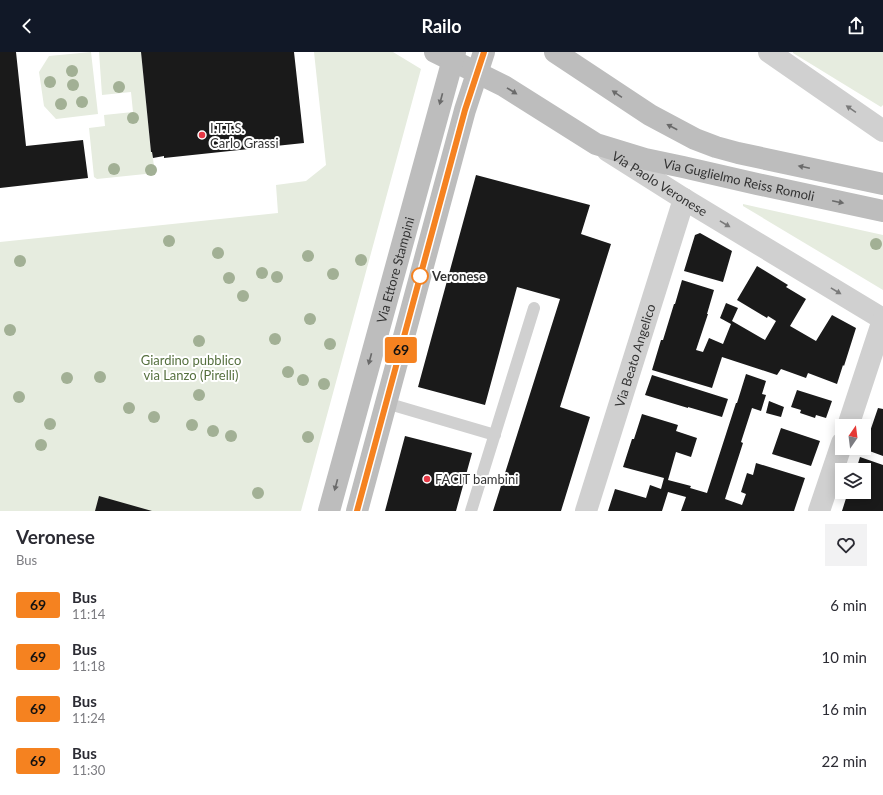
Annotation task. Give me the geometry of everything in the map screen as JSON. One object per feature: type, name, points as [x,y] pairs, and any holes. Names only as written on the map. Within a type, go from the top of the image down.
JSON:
[{"type":"main road","name":"Via Ettore Stampini","points":[[357,511],[465,110],[484,52]]},
{"type":"main road","name":"Via Guglielmo Reiss Romoli","points":[[556,52],[650,115],[695,139],[716,147],[767,160],[883,184]]},
{"type":"main road","name":"Via Ettore Stampini","points":[[329,511],[447,55]]},
{"type":"main road","name":"Via Paolo Veronese","points":[[447,55],[504,86],[596,144]]},
{"type":"main road","name":"Via Guglielmo Reiss Romoli","points":[[596,144],[645,159],[683,166],[757,184],[883,211]]},
{"type":"street","points":[[769,52],[883,131]]},
{"type":"street","name":"Via Paolo Veronese","points":[[596,144],[883,319]]},
{"type":"street","name":"Via Beato Angelico","points":[[586,511],[684,199]]},
{"type":"street","points":[[850,419],[883,319]]},
{"type":"street","points":[[819,511],[838,455]]},
{"type":"lane","points":[[471,511],[534,308]]},
{"type":"lane","points":[[386,402],[495,435]]},
{"type":"green space","points":[[91,52],[98,114],[56,119],[44,106],[39,72],[49,56]]},
{"type":"green space","points":[[99,52],[141,52],[151,152],[155,173],[97,179],[94,177],[89,128],[105,126],[104,115],[133,112],[131,92],[102,95]]},
{"type":"green space","name":"Giardino pubblico via Lanzo (Pirelli)","points":[[314,52],[393,52],[421,69],[301,511],[0,511],[0,242],[278,213],[276,185],[306,181],[326,165]]},
{"type":"green space","points":[[793,52],[883,52],[883,105],[881,107]]},
{"type":"green space","points":[[743,204],[883,235],[883,290],[743,206]]},
{"type":"building","points":[[0,52],[16,52],[26,146],[83,140],[88,178],[0,188]]},
{"type":"building","points":[[141,52],[294,52],[304,143],[153,158],[151,152]]},
{"type":"building","points":[[476,175],[590,205],[581,234],[611,244],[560,407],[590,417],[561,511],[493,511],[560,299],[517,287],[485,405],[418,387]]},
{"type":"building","points":[[700,233],[732,251],[723,282],[684,271],[695,235]]},
{"type":"building","points":[[757,266],[788,285],[786,287],[806,299],[790,326],[816,341],[832,315],[856,328],[837,384],[808,373],[806,378],[781,369],[777,375],[722,357],[712,388],[652,370],[682,280],[714,290],[696,350],[703,352],[709,338],[723,344],[731,324],[720,318],[726,303],[738,308],[732,321],[765,340],[776,321],[768,316],[767,318],[737,300]]},
{"type":"building","points":[[746,374],[766,381],[762,394],[766,395],[761,411],[752,408],[741,442],[743,443],[725,499],[742,505],[746,494],[741,492],[747,473],[753,475],[756,463],[805,478],[794,511],[681,511],[686,497],[668,492],[662,511],[608,511],[615,489],[646,498],[650,485],[661,489],[664,478],[623,467],[642,414],[678,425],[676,431],[697,438],[691,457],[676,452],[668,480],[691,486],[690,488],[707,493]]},
{"type":"building","points":[[652,375],[728,399],[722,417],[645,395]]},
{"type":"building","points":[[797,390],[832,401],[826,418],[816,415],[815,418],[800,413],[801,410],[791,407]]},
{"type":"building","points":[[769,401],[784,407],[781,417],[766,413]]},
{"type":"building","points":[[878,408],[883,409],[883,456],[871,452],[871,428]]},
{"type":"building","points":[[781,428],[820,441],[811,466],[772,454]]},
{"type":"building","points":[[405,436],[472,453],[456,511],[385,511]]},
{"type":"building","points":[[860,457],[883,465],[883,511],[842,511],[846,499],[871,499],[871,463],[858,463]]},
{"type":"building","points":[[99,496],[152,511],[95,511]]},
{"type":"bus line","name":"69","points":[[357,511],[465,110],[484,52]]},
{"type":"place","name":"I.T.T.S. Carlo Grassi","points":[[202,135]]},
{"type":"place","name":"Veronese","points":[[420,276]]},
{"type":"place","name":"FACIT bambini","points":[[427,479]]}]
